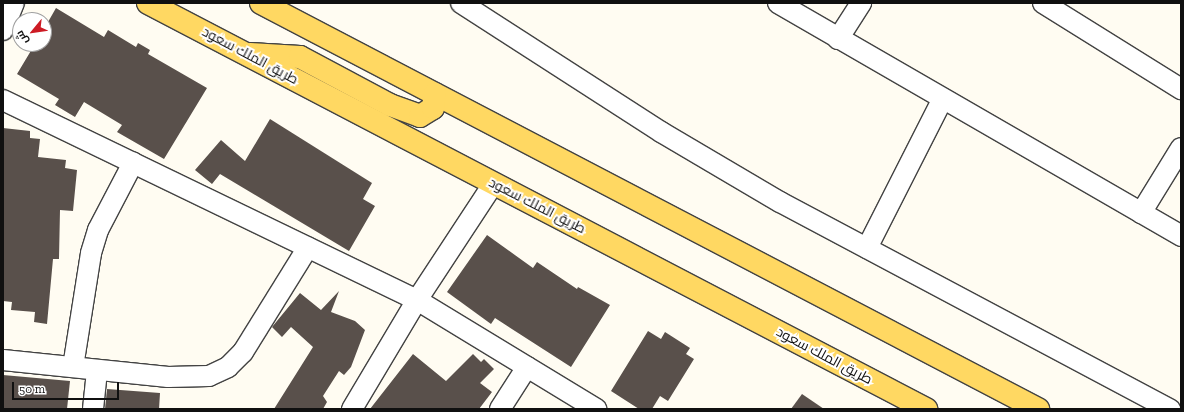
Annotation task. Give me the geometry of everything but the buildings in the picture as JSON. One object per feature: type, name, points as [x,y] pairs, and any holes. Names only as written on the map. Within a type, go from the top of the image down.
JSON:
[{"type":"main road","name":"طريق الملك سعود","points":[[148,3],[926,409]]},
{"type":"main road","points":[[261,3],[1038,409]]},
{"type":"main road","points":[[246,54],[300,57],[420,116],[433,108],[435,94]]},
{"type":"street","points":[[3,30],[14,3]]},
{"type":"street","points":[[461,3],[486,10],[661,132],[867,248],[1170,409]]},
{"type":"street","points":[[778,3],[942,100],[1181,236]]},
{"type":"street","points":[[838,39],[861,3]]},
{"type":"street","points":[[1043,3],[1181,89]]},
{"type":"street","points":[[3,100],[417,300],[596,409]]},
{"type":"street","points":[[867,248],[942,100]]},
{"type":"street","points":[[1141,214],[1181,148]]},
{"type":"street","points":[[73,367],[91,253],[98,230],[134,163]]},
{"type":"street","points":[[352,409],[417,300],[494,183]]},
{"type":"street","points":[[3,360],[189,378],[219,372],[243,352],[308,247]]},
{"type":"street","points":[[500,409],[527,367]]},
{"type":"street","points":[[93,409],[97,370]]}]
